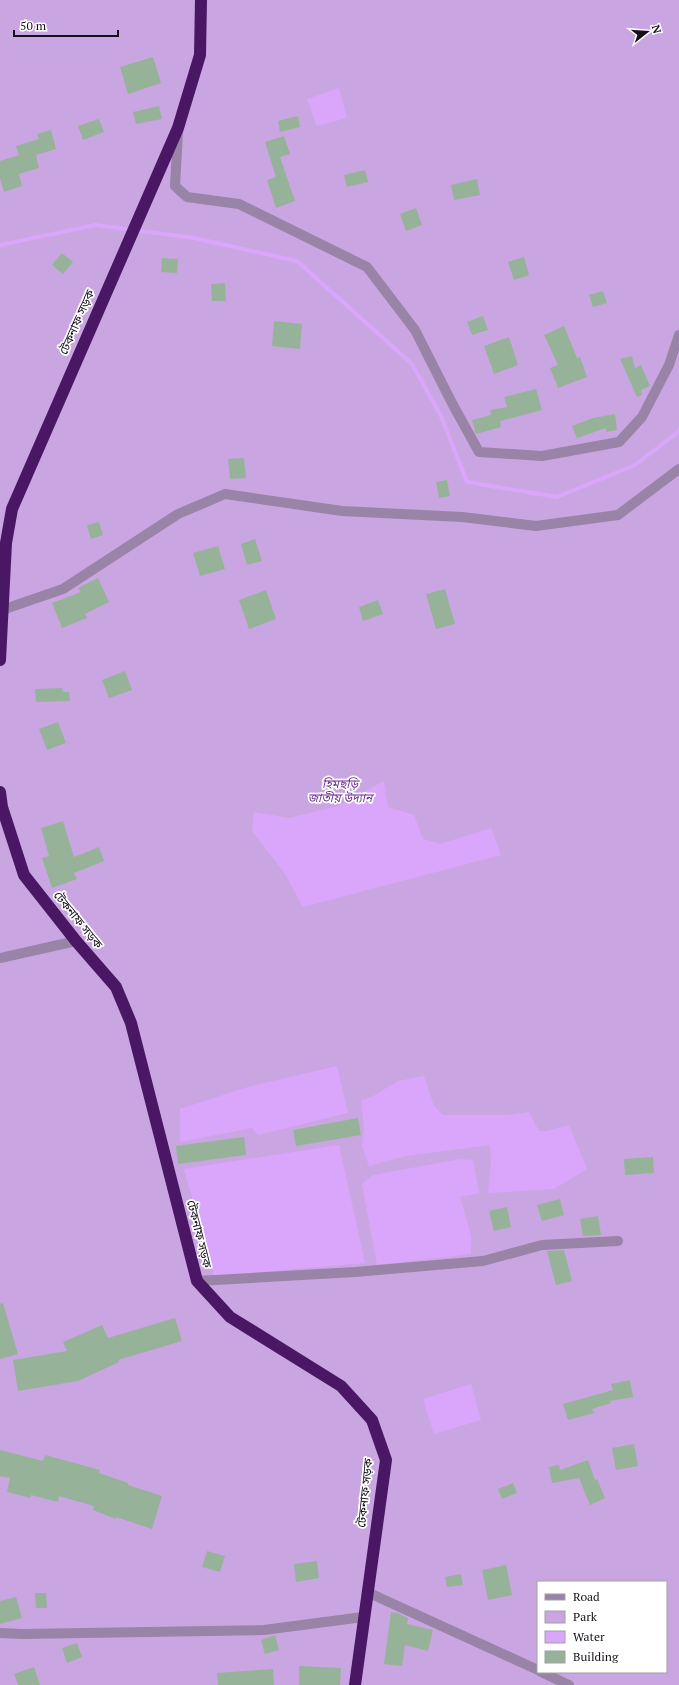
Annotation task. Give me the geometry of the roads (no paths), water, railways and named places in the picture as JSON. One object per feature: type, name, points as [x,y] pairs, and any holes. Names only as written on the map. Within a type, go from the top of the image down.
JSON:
[{"type":"highway","name":"টেকনাফ সড়ক","points":[[0,660],[6,543],[12,509],[178,128],[200,55],[201,0]]},
{"type":"highway","name":"টেকনাফ সড়ক","points":[[0,792],[2,807],[24,874],[76,941],[116,987],[131,1022],[197,1281],[230,1317],[341,1386],[372,1420],[386,1460],[363,1617],[355,1685]]},
{"type":"street","points":[[178,128],[175,186],[187,197],[239,204],[367,267],[416,330],[453,405],[479,452],[542,456],[619,442],[642,417],[669,365],[679,335]]},
{"type":"street","points":[[2,610],[63,589],[178,514],[225,494],[342,511],[462,517],[536,526],[618,515],[679,469]]},
{"type":"street","points":[[0,958],[76,941]]},
{"type":"street","points":[[197,1281],[355,1272],[483,1261],[542,1245],[618,1241]]},
{"type":"street","points":[[367,1592],[537,1670]]},
{"type":"street","points":[[0,1633],[23,1634],[264,1630],[363,1617]]},
{"type":"street","points":[[543,1673],[569,1685]]},
{"type":"water","points":[[339,88],[347,118],[317,126],[307,99]]},
{"type":"water","points":[[384,781],[388,807],[414,815],[423,839],[440,844],[491,828],[501,855],[303,907],[285,874],[252,831],[254,812],[289,818],[338,806]]},
{"type":"water","points":[[337,1066],[348,1113],[258,1135],[252,1128],[180,1142],[180,1109],[248,1087]]},
{"type":"water","points":[[424,1076],[434,1106],[443,1115],[509,1115],[529,1112],[539,1131],[547,1131],[569,1125],[587,1169],[554,1189],[488,1193],[491,1164],[490,1145],[406,1156],[369,1166],[362,1145],[364,1128],[361,1101],[375,1095],[398,1081]]},
{"type":"water","points":[[339,1145],[365,1263],[214,1276],[184,1169]]},
{"type":"water","points":[[461,1159],[473,1160],[479,1193],[460,1197],[471,1236],[471,1254],[377,1265],[362,1184],[373,1175]]},
{"type":"water","points":[[471,1384],[481,1420],[434,1434],[423,1399]]},
{"type":"waterway","points":[[0,245],[95,225],[194,238],[297,261],[412,364],[441,416],[467,482],[557,497],[635,465],[678,432],[679,429]]},
{"type":"park label","name":"হিমছড়ি জাতীয় উদ্যান","points":[[340,791]]}]
